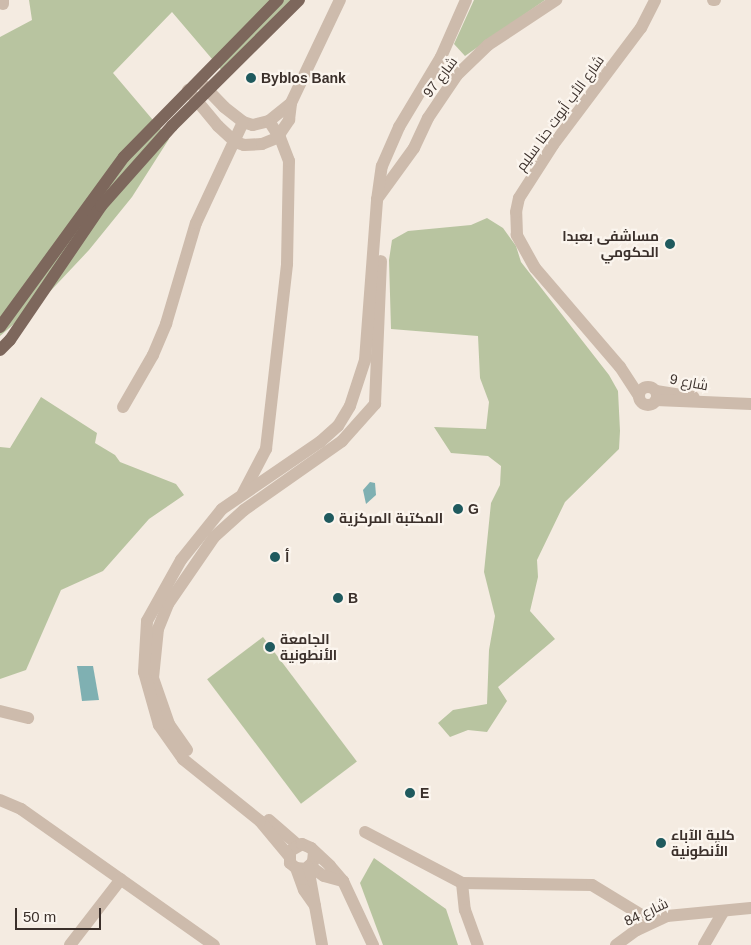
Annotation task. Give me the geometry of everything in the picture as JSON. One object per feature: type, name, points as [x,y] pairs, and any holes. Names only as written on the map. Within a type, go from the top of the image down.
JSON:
[{"type":"main road","points":[[0,327],[124,157],[278,0]]},
{"type":"main road","points":[[0,350],[10,340],[101,206],[172,126],[299,0]]},
{"type":"street","points":[[188,90],[212,120],[235,142],[252,146],[262,144],[279,136],[289,120],[291,103],[340,0]]},
{"type":"street","points":[[373,945],[343,881],[307,845],[297,844],[200,765],[169,724],[153,678],[153,654],[163,601],[202,532],[222,509],[338,426],[356,396],[369,334],[382,166],[399,126],[441,57],[466,0]]},
{"type":"street","name":"شارع 97","points":[[380,196],[414,148],[428,118],[457,75],[488,45],[556,0]]},
{"type":"street","name":"شارع الأب أبوت حنا سليم","points":[[649,394],[620,366],[524,252],[517,235],[516,212],[520,198],[553,145],[641,28],[655,0]]},
{"type":"street","points":[[198,80],[224,108],[243,122],[264,123],[279,136],[288,161],[290,217],[266,449],[243,494]]},
{"type":"street","points":[[262,144],[264,123],[291,103]]},
{"type":"street","points":[[212,120],[224,108]]},
{"type":"street","points":[[123,407],[163,332],[196,222],[243,122]]},
{"type":"street","points":[[343,881],[324,876],[305,867],[289,856],[260,821],[183,759],[159,725],[147,689],[144,653],[147,621],[200,553],[228,523],[342,441],[376,404],[380,196]]},
{"type":"street","name":"شارع 9","points":[[649,394],[751,404]]},
{"type":"street","points":[[266,449],[279,469]]},
{"type":"street","points":[[0,711],[28,718]]},
{"type":"street","points":[[0,800],[21,810],[121,879],[207,943]]},
{"type":"street","points":[[365,832],[462,883],[592,885],[653,922]]},
{"type":"street","points":[[289,856],[297,844]]},
{"type":"street","points":[[314,852],[305,867],[304,890],[316,908],[322,945]]},
{"type":"street","points":[[70,945],[121,879]]},
{"type":"street","points":[[462,883],[464,910],[478,945]]},
{"type":"street","name":"شارع 84","points":[[616,945],[653,922],[683,912],[751,908]]},
{"type":"street","points":[[704,945],[724,911]]},
{"type":"green space","points":[[29,0],[300,0],[224,73],[172,12],[113,73],[169,139],[132,197],[89,250],[42,300],[0,336],[0,37],[32,20]]},
{"type":"green space","points":[[474,0],[545,0],[465,56],[454,44]]},
{"type":"green space","points":[[487,218],[503,228],[516,246],[521,262],[609,375],[618,391],[619,449],[565,502],[537,560],[538,577],[530,611],[555,639],[498,687],[507,701],[487,732],[468,730],[450,737],[438,723],[453,710],[487,704],[489,650],[495,616],[484,572],[491,503],[500,485],[501,466],[488,456],[451,453],[434,427],[486,429],[489,402],[480,378],[478,336],[391,329],[389,260],[392,240],[408,231],[471,225]]},
{"type":"green space","points":[[41,397],[97,433],[95,443],[115,455],[120,462],[176,484],[184,495],[149,519],[103,571],[61,590],[26,670],[0,679],[0,447],[10,448]]},
{"type":"green space","points":[[263,637],[357,762],[301,804],[207,679]]},
{"type":"green space","points":[[374,858],[446,909],[458,945],[383,945],[360,883]]},
{"type":"water","points":[[370,482],[375,483],[376,495],[366,504],[363,490]]},
{"type":"water","points":[[77,666],[93,666],[99,700],[82,701]]},
{"type":"place","name":"Byblos Bank","points":[[251,78]]},
{"type":"place","name":"مساشفى بعبدا الحكومي","points":[[670,244]]},
{"type":"place","name":"G","points":[[458,509]]},
{"type":"place","name":"المكتبة المركزية","points":[[329,518]]},
{"type":"place","name":"أ","points":[[275,557]]},
{"type":"place","name":"B","points":[[338,598]]},
{"type":"place","name":"الجامعة الأنطونية","points":[[270,647]]},
{"type":"place","name":"E","points":[[410,793]]},
{"type":"place","name":"كلية الآباء الأنطونية","points":[[661,843]]}]
